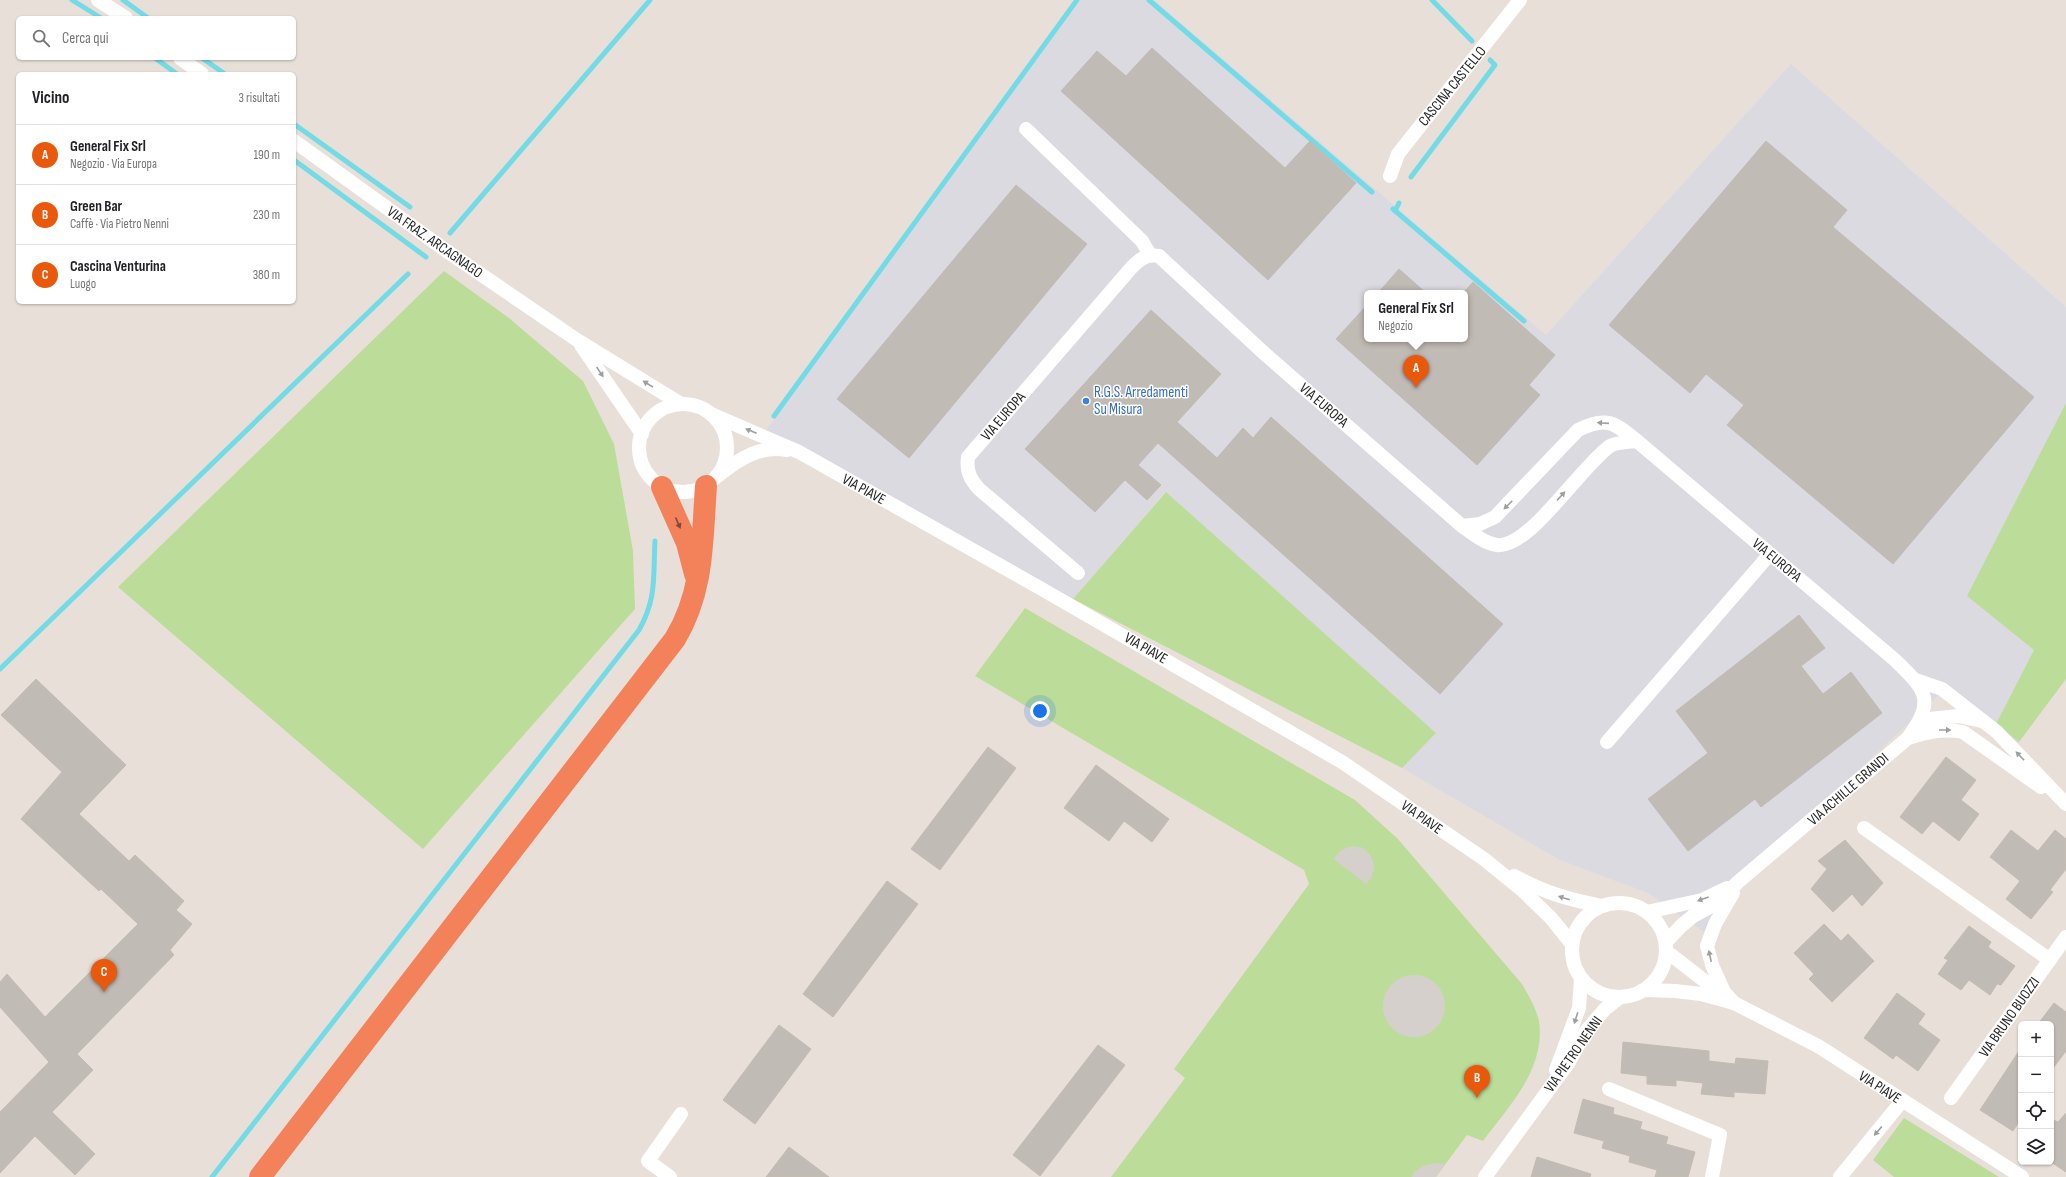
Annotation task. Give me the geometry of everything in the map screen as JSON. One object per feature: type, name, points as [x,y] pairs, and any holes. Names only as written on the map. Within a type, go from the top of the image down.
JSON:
[{"type":"highway","points":[[260,1177],[675,639],[686,621],[697,585],[712,481]]},
{"type":"highway","points":[[662,487],[687,543],[697,585]]},
{"type":"street","points":[[98,0],[123,16]]},
{"type":"street","name":"CASCINA CASTELLO","points":[[1390,176],[1398,154],[1520,0]]},
{"type":"street","points":[[183,60],[199,72]]},
{"type":"street","points":[[1026,130],[1142,241],[1150,255]]},
{"type":"street","name":"VIA FRAZ. ARCAGNAGO","points":[[296,142],[448,252],[578,340],[681,404]]},
{"type":"street","name":"VIA EUROPA","points":[[1078,573],[979,489],[970,479],[966,467],[968,457],[1132,267],[1141,258],[1150,255],[1159,256],[1265,354],[1462,526],[1488,542],[1498,546],[1514,542],[1530,531],[1598,456],[1611,445],[1637,441]]},
{"type":"street","points":[[578,340],[642,434]]},
{"type":"street","name":"VIA PIAVE","points":[[799,452],[777,448],[762,450],[748,455],[712,481],[684,492],[673,491],[662,487],[650,477],[644,468],[640,457],[639,445],[642,434],[648,422],[657,413],[668,407],[681,404],[692,405],[799,452],[1040,588],[1342,762],[1484,859],[1521,889],[1551,918],[1572,944]]},
{"type":"street","name":"VIA PIAVE","points":[[711,414],[720,424],[726,437],[727,450],[724,464],[712,481]]},
{"type":"street","name":"VIA EUROPA","points":[[1462,526],[1480,524],[1495,517],[1578,430],[1593,422],[1608,422],[1620,427],[1637,441],[1895,660],[1916,680]]},
{"type":"street","points":[[1607,742],[1770,554]]},
{"type":"street","points":[[1916,680],[1942,689],[1997,732],[2066,804]]},
{"type":"street","name":"VIA ACHILLE GRANDI","points":[[1666,947],[1681,926],[1693,916],[1717,903],[1738,882],[1908,738],[1921,720],[1924,708],[1924,694],[1916,680]]},
{"type":"street","points":[[1921,720],[1958,716],[1984,722]]},
{"type":"street","points":[[1908,738],[1928,731],[1948,729],[1963,732],[2066,804]]},
{"type":"street","points":[[1864,828],[2050,960]]},
{"type":"street","name":"VIA PIAVE","points":[[1484,859],[1542,891],[1568,900],[1602,906],[1623,903],[1633,905],[1647,912],[1660,926],[1666,947],[1666,960],[1659,975],[1645,990],[1637,994],[1619,998],[1603,995],[1595,991],[1581,979],[1573,963],[1572,944],[1574,936],[1581,923],[1587,916],[1602,906]]},
{"type":"street","name":"VIA ACHILLE GRANDI","points":[[1647,912],[1702,900],[1738,882]]},
{"type":"street","name":"VIA ACHILLE GRANDI","points":[[1724,992],[1712,965],[1708,946],[1715,924],[1727,906],[1738,882]]},
{"type":"street","name":"VIA BRUNO BUOZZI","points":[[1951,1098],[2066,937]]},
{"type":"street","points":[[1666,947],[1706,982],[1724,992]]},
{"type":"street","name":"VIA PIETRO NENNI","points":[[1532,1114],[1557,1068],[1570,1036],[1579,1008],[1581,979]]},
{"type":"street","name":"VIA PIAVE","points":[[1645,990],[1701,994],[1734,1003],[1818,1046],[2022,1177]]},
{"type":"street","name":"VIA PIAVE","points":[[1724,992],[1734,1003]]},
{"type":"street","name":"VIA PIETRO NENNI","points":[[1485,1177],[1569,1062],[1586,1031],[1604,1009],[1619,998]]},
{"type":"street","points":[[1609,1089],[1720,1135],[1712,1177]]},
{"type":"street","points":[[1840,1177],[1902,1101]]},
{"type":"street","points":[[670,1177],[648,1161],[681,1114]]},
{"type":"shaded area","points":[[1080,0],[1154,0],[1546,335],[1791,64],[2066,307],[2066,679],[2013,749],[1942,692],[1740,881],[1704,932],[1648,893],[1560,860],[1402,768],[1436,733],[1165,492],[1073,599],[804,447],[765,432]]},
{"type":"shaded area","points":[[1354,846],[1363,848],[1373,861],[1374,869],[1371,878],[1366,884],[1334,859],[1339,852]]},
{"type":"shaded area","points":[[1408,975],[1420,975],[1436,984],[1443,994],[1445,1006],[1443,1018],[1436,1028],[1420,1037],[1408,1037],[1397,1032],[1388,1023],[1383,1012],[1383,1000],[1388,989],[1397,980]]},
{"type":"shaded area","points":[[1435,1163],[1445,1164],[1436,1177],[1412,1177],[1414,1172],[1423,1166]]},
{"type":"green space","points":[[444,271],[509,318],[583,381],[614,444],[633,551],[635,609],[423,849],[118,587]]},
{"type":"green space","points":[[2066,403],[2066,679],[2019,742],[1996,724],[2034,650],[1967,596]]},
{"type":"green space","points":[[1166,492],[1436,733],[1402,768],[1073,599]]},
{"type":"green space","points":[[1025,608],[1355,800],[1398,839],[1522,984],[1538,1016],[1540,1039],[1537,1055],[1531,1071],[1514,1100],[1483,1141],[1467,1135],[1436,1177],[1111,1177],[1185,1078],[1174,1069],[1309,884],[1304,870],[975,676]]},
{"type":"green space","points":[[1904,1118],[1999,1177],[1894,1177],[1873,1160]]},
{"type":"building","points":[[1152,48],[1285,168],[1310,141],[1356,183],[1268,280],[1061,91],[1097,51],[1126,76]]},
{"type":"building","points":[[1766,141],[1847,210],[1833,227],[2034,397],[1893,564],[1727,425],[1744,405],[1706,374],[1690,393],[1609,325]]},
{"type":"building","points":[[1016,185],[1087,244],[909,458],[837,399]]},
{"type":"building","points":[[1399,269],[1423,290],[1381,290]]},
{"type":"building","points":[[1473,282],[1555,355],[1529,385],[1540,395],[1477,465],[1336,339],[1364,308],[1364,342],[1468,342],[1468,290],[1466,290]]},
{"type":"building","points":[[1151,310],[1221,374],[1177,422],[1217,458],[1243,428],[1253,438],[1271,417],[1503,624],[1440,694],[1158,443],[1138,465],[1161,485],[1147,500],[1125,480],[1095,512],[1025,449]]},
{"type":"building","points":[[1799,615],[1825,648],[1801,666],[1823,694],[1851,672],[1882,713],[1761,807],[1755,799],[1688,851],[1648,799],[1708,753],[1676,711]]},
{"type":"building","points":[[36,679],[126,765],[79,814],[129,861],[135,855],[184,901],[176,910],[192,924],[170,950],[174,955],[77,1054],[93,1070],[52,1112],[95,1154],[75,1175],[35,1136],[0,1173],[0,1112],[49,1062],[0,1007],[0,982],[7,974],[45,1017],[138,924],[101,889],[99,891],[21,819],[62,772],[1,715]]},
{"type":"building","points":[[988,747],[1016,768],[940,870],[911,849]]},
{"type":"building","points":[[1946,757],[1976,780],[1961,800],[1979,814],[1959,841],[1933,821],[1922,834],[1900,817]]},
{"type":"building","points":[[1096,765],[1169,819],[1152,842],[1124,821],[1109,841],[1064,808]]},
{"type":"building","points":[[2011,830],[2038,851],[2055,830],[2066,839],[2066,869],[2050,890],[2053,892],[2031,919],[2006,899],[2020,881],[1990,857]]},
{"type":"building","points":[[1845,840],[1883,883],[1862,906],[1852,894],[1833,912],[1811,889],[1827,869],[1818,861]]},
{"type":"building","points":[[887,881],[918,904],[833,1017],[803,994]]},
{"type":"building","points":[[1824,924],[1841,941],[1848,934],[1874,961],[1832,1002],[1809,979],[1814,974],[1794,953]]},
{"type":"building","points":[[1969,926],[1991,942],[1988,947],[2015,966],[2001,985],[1997,984],[1990,995],[1969,980],[1961,990],[1938,974],[1948,960],[1944,958]]},
{"type":"building","points":[[1897,993],[1925,1014],[1918,1024],[1940,1040],[1918,1071],[1896,1055],[1893,1059],[1864,1038]]},
{"type":"building","points":[[2054,1003],[2066,1012],[2066,1051],[2054,1067],[2054,1021],[2040,1021]]},
{"type":"building","points":[[779,1025],[811,1049],[755,1124],[723,1100]]},
{"type":"building","points":[[1623,1042],[1709,1051],[1709,1061],[1735,1064],[1736,1058],[1768,1061],[1765,1094],[1734,1092],[1734,1097],[1701,1094],[1703,1083],[1676,1080],[1676,1086],[1647,1084],[1647,1076],[1621,1073]]},
{"type":"building","points":[[1098,1045],[1125,1065],[1040,1176],[1013,1155]]},
{"type":"building","points":[[2018,1053],[2018,1123],[2013,1131],[1980,1110]]},
{"type":"building","points":[[1583,1099],[1614,1108],[1613,1114],[1642,1122],[1640,1129],[1668,1137],[1666,1144],[1695,1152],[1688,1177],[1655,1177],[1657,1170],[1629,1162],[1630,1156],[1602,1148],[1604,1141],[1574,1133]]},
{"type":"building","points":[[2066,1113],[2066,1172],[2054,1164],[2054,1120],[2058,1122]]},
{"type":"building","points":[[789,1147],[829,1177],[766,1177]]},
{"type":"building","points":[[1537,1157],[1591,1174],[1590,1177],[1531,1177]]},
{"type":"waterway","points":[[72,0],[98,16]]},
{"type":"waterway","points":[[123,0],[145,16]]},
{"type":"waterway","points":[[450,233],[650,0]]},
{"type":"waterway","points":[[774,416],[1077,0]]},
{"type":"waterway","points":[[1149,0],[1372,192]]},
{"type":"waterway","points":[[1432,0],[1472,41]]},
{"type":"waterway","points":[[158,60],[174,72]]},
{"type":"waterway","points":[[205,60],[222,72]]},
{"type":"waterway","points":[[1411,177],[1495,65],[1490,60]]},
{"type":"waterway","points":[[296,125],[410,207]]},
{"type":"waterway","points":[[296,161],[426,257]]},
{"type":"waterway","points":[[1395,211],[1399,203]]},
{"type":"waterway","points":[[1393,209],[1524,321]]},
{"type":"waterway","points":[[0,669],[408,274]]},
{"type":"waterway","points":[[212,1177],[639,630],[649,608],[653,587],[655,541]]},
{"type":"place","name":"General Fix Srl","points":[[1416,388]]},
{"type":"place","name":"R.G.S. Arredamenti Su Misura","points":[[1086,401]]},
{"type":"place","name":"Cascina Venturina","points":[[104,992]]},
{"type":"place","name":"Green Bar","points":[[1477,1098]]}]
